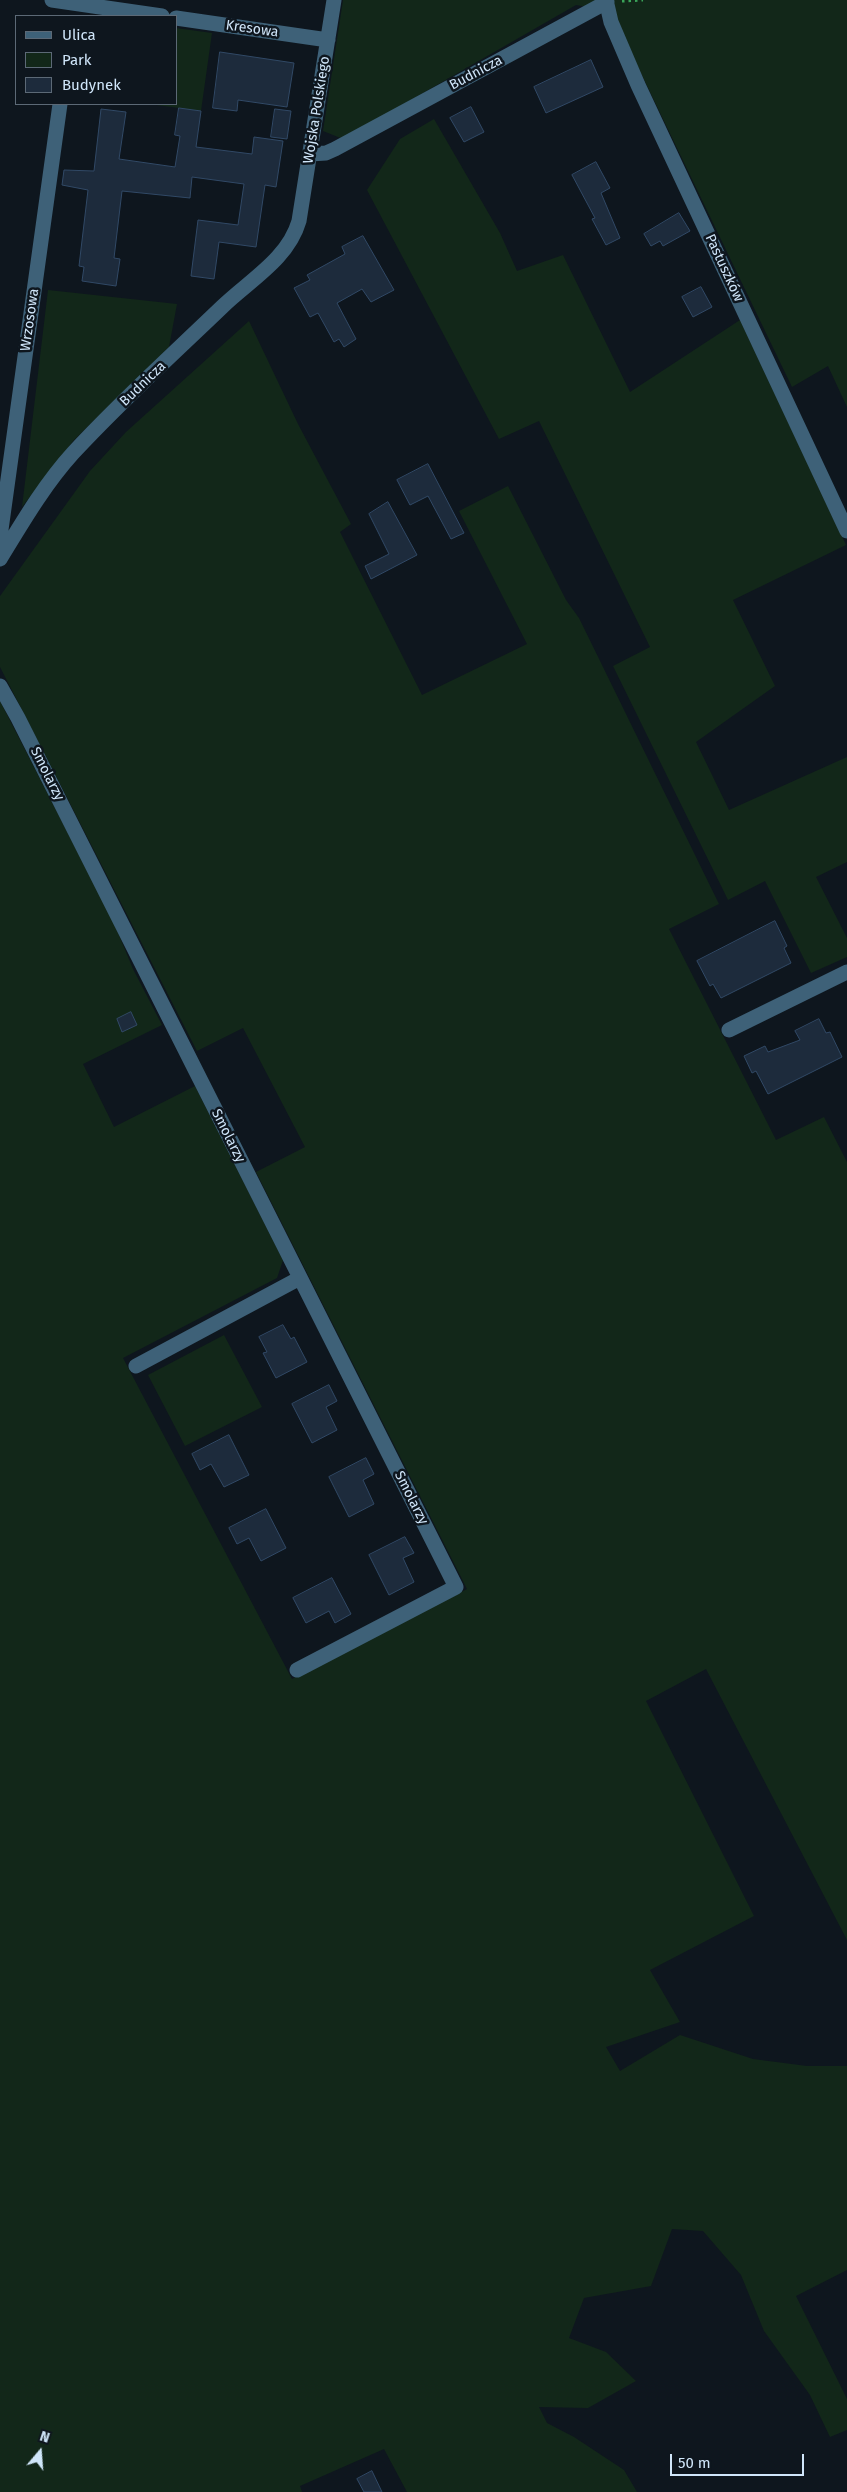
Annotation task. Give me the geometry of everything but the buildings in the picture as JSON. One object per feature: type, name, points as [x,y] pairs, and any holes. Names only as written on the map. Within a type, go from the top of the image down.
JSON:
[{"type":"street","points":[[52,0],[73,7],[152,15]]},
{"type":"street","name":"Wojska Polskiego","points":[[299,221],[334,0]]},
{"type":"street","name":"Budnicza","points":[[310,154],[326,153],[335,149],[607,1]]},
{"type":"street","name":"Pastuszków","points":[[607,1],[611,22],[638,85],[847,531]]},
{"type":"street","name":"Kresowa","points":[[178,18],[328,40]]},
{"type":"street","name":"Wrzosowa","points":[[0,537],[60,105]]},
{"type":"street","name":"Budnicza","points":[[0,559],[34,504],[72,454],[224,305],[275,260],[294,237],[299,221]]},
{"type":"street","name":"Smolarzy","points":[[0,686],[23,727],[456,1587],[296,1670]]},
{"type":"street","points":[[729,1030],[847,972]]},
{"type":"street","points":[[136,1366],[300,1278]]},
{"type":"path","points":[[607,1],[643,0]]},
{"type":"green space","points":[[343,0],[847,0],[847,407],[828,366],[792,387],[611,11],[576,5],[343,139],[323,131]]},
{"type":"green space","points":[[178,28],[212,33],[201,111],[156,105],[178,105]]},
{"type":"green space","points":[[434,119],[500,233],[517,271],[563,255],[630,392],[740,320],[846,545],[733,600],[775,686],[696,742],[729,810],[847,757],[847,862],[816,877],[847,938],[847,957],[811,973],[765,881],[728,900],[613,666],[650,647],[539,421],[499,439],[367,190],[400,139]]},
{"type":"green space","points":[[48,290],[177,304],[169,347],[74,440],[22,507]]},
{"type":"green space","points":[[249,321],[298,424],[351,524],[340,532],[422,695],[527,644],[459,511],[508,486],[566,600],[579,618],[719,904],[669,929],[776,1140],[824,1117],[847,1162],[847,1940],[706,1669],[646,1701],[754,1916],[650,1970],[680,2022],[606,2047],[620,2071],[680,2035],[753,2059],[807,2066],[847,2066],[847,2270],[796,2296],[847,2399],[847,2430],[830,2437],[810,2395],[764,2331],[741,2275],[703,2231],[672,2229],[651,2286],[584,2298],[569,2338],[606,2352],[636,2381],[588,2408],[539,2407],[547,2423],[574,2437],[624,2470],[637,2492],[407,2492],[384,2449],[300,2486],[302,2492],[0,2492],[0,701],[114,923],[133,969],[162,1025],[83,1064],[114,1127],[195,1086],[283,1260],[277,1278],[123,1358],[292,1679],[467,1589],[256,1172],[305,1147],[243,1028],[197,1051],[0,667],[0,596],[90,471],[126,432]]},
{"type":"green space","points":[[224,1335],[262,1407],[185,1446],[148,1375]]}]
